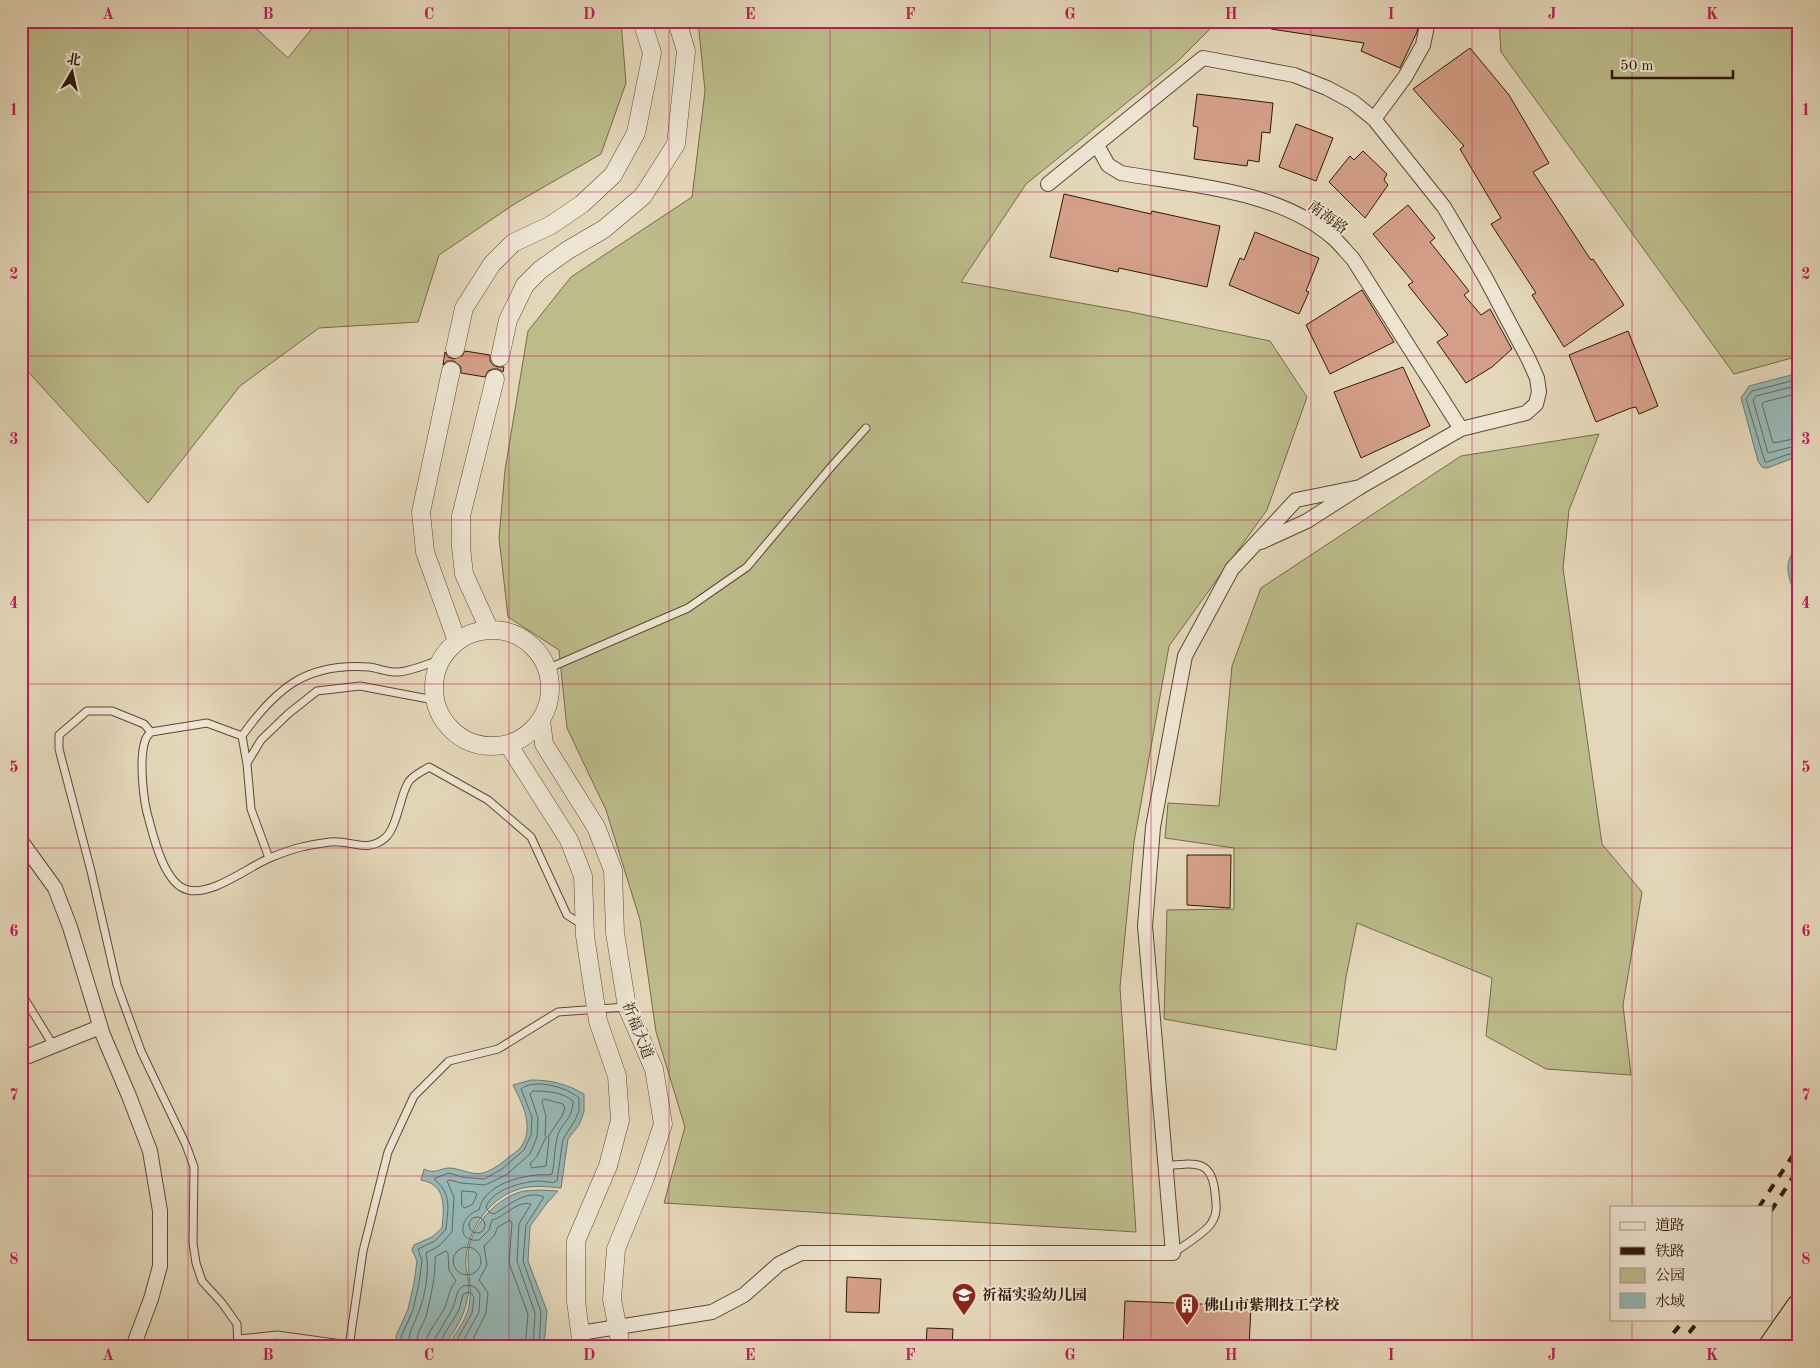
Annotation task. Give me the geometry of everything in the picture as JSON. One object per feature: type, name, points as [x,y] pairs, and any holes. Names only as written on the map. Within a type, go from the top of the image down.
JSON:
[{"type":"highway","points":[[1770,1347],[1799,1307]]},
{"type":"street","points":[[455,349],[464,308],[492,264],[513,243],[551,225],[582,204],[613,175],[636,133],[652,53],[642,21]]},
{"type":"street","points":[[500,357],[508,320],[525,285],[540,270],[568,250],[604,229],[642,196],[676,144],[686,51],[677,21]]},
{"type":"street","points":[[1374,119],[1405,78],[1423,45],[1428,21]]},
{"type":"street","points":[[1048,184],[1204,58],[1294,75],[1328,88],[1353,102],[1374,119],[1444,208],[1485,277],[1537,378],[1539,392],[1536,404],[1526,412],[1461,429],[1360,487],[1307,521],[1256,545]]},
{"type":"street","name":"南海路","points":[[1097,145],[1108,165],[1121,173],[1246,194],[1305,218],[1332,236],[1353,259],[1461,429]]},
{"type":"street","points":[[451,371],[420,512],[425,552],[457,641]]},
{"type":"street","points":[[489,629],[464,574],[460,547],[461,516],[496,379]]},
{"type":"street","points":[[508,744],[569,840],[583,876],[585,927],[596,1010],[617,1076],[620,1120],[608,1166],[576,1241],[576,1302],[581,1340],[617,1327],[712,1312],[744,1295],[780,1264],[801,1253],[1173,1254],[1145,926],[1152,827],[1186,656],[1232,569],[1296,500],[1360,487]]},
{"type":"street","points":[[489,629],[510,631],[533,645],[545,661],[551,681],[549,701],[541,720],[527,735],[508,744],[496,746],[475,744],[457,735],[443,720],[434,700],[433,680],[439,660],[452,644],[469,633],[489,629]]},
{"type":"street","name":"祈福大道","points":[[541,720],[544,744],[596,827],[613,870],[615,933],[627,1007],[654,1069],[663,1124],[645,1178],[616,1249],[612,1299],[622,1347]]},
{"type":"street","points":[[21,841],[55,888],[70,927],[100,1027],[150,1151],[160,1211],[160,1266],[151,1299],[133,1347]]},
{"type":"street","points":[[21,1059],[100,1027]]},
{"type":"lane","points":[[547,669],[688,608],[747,567],[866,428]]},
{"type":"lane","points":[[269,858],[251,809],[247,764],[242,736],[257,715],[274,697],[296,680],[328,668],[368,667],[398,672],[439,660]]},
{"type":"lane","points":[[247,764],[261,740],[288,714],[317,692],[360,686],[434,700]]},
{"type":"lane","points":[[151,732],[144,724],[112,711],[87,711],[59,735],[59,750],[91,871],[117,985],[141,1052],[186,1145],[194,1168],[193,1243],[196,1263],[202,1281],[222,1303],[237,1324],[238,1347]]},
{"type":"lane","points":[[242,736],[207,724],[151,732],[145,739],[142,757],[145,806],[158,852],[174,882],[188,890],[208,889],[239,875],[269,858],[299,846],[340,841],[366,847],[385,838],[396,818],[408,781],[429,767],[488,800],[531,837],[567,915],[585,927]]},
{"type":"lane","points":[[21,993],[53,1045]]},
{"type":"lane","points":[[239,1338],[277,1335],[312,1343],[349,1346],[363,1251],[388,1152],[414,1096],[449,1061],[498,1049],[558,1012],[627,1007]]},
{"type":"lane","points":[[1165,1166],[1190,1163],[1205,1167],[1214,1178],[1217,1210],[1212,1224],[1173,1254]]},
{"type":"green space","points":[[21,21],[248,21],[288,58],[318,21],[621,21],[626,83],[601,154],[516,203],[439,255],[418,322],[319,328],[240,386],[148,503],[21,364]]},
{"type":"green space","points":[[698,21],[1218,21],[1177,62],[1026,184],[961,282],[1131,312],[1270,341],[1307,397],[1267,510],[1169,646],[1134,842],[1120,987],[1136,1232],[664,1203],[685,1127],[656,1032],[640,920],[606,810],[567,728],[559,650],[508,617],[499,538],[505,470],[528,331],[571,277],[692,197],[705,91]]},
{"type":"green space","points":[[1499,21],[1799,21],[1799,356],[1734,374],[1501,52]]},
{"type":"green space","points":[[1599,434],[1569,510],[1563,568],[1602,844],[1642,892],[1623,1005],[1631,1075],[1546,1069],[1486,1036],[1492,978],[1357,923],[1346,977],[1336,1050],[1164,1019],[1167,910],[1234,909],[1234,848],[1165,838],[1168,803],[1219,806],[1232,666],[1261,588],[1461,456]]},
{"type":"water","points":[[1799,373],[1799,456],[1767,468],[1762,467],[1758,461],[1741,398],[1749,386]]},
{"type":"water","points":[[1799,546],[1799,603],[1790,581],[1788,566],[1789,559]]},
{"type":"water","points":[[531,1080],[559,1083],[584,1094],[584,1112],[579,1125],[568,1139],[561,1188],[537,1186],[523,1188],[501,1198],[492,1205],[471,1235],[466,1261],[469,1284],[468,1298],[458,1325],[442,1347],[398,1347],[396,1336],[408,1309],[414,1283],[417,1261],[412,1250],[414,1245],[432,1237],[442,1228],[442,1198],[436,1187],[421,1180],[424,1169],[434,1171],[449,1168],[479,1174],[497,1166],[517,1151],[525,1139],[527,1123],[526,1115],[513,1085]]},
{"type":"water","points":[[522,1191],[558,1191],[530,1226],[528,1261],[547,1311],[544,1347],[446,1347],[461,1325],[468,1310],[470,1290],[469,1246],[478,1226],[492,1209],[510,1196]]},
{"type":"building","points":[[1272,21],[1419,21],[1417,32],[1400,68],[1361,51],[1364,43],[1271,29]]},
{"type":"building","points":[[1470,48],[1509,95],[1549,163],[1533,172],[1591,260],[1593,259],[1624,305],[1564,347],[1532,295],[1536,293],[1491,224],[1501,218],[1460,149],[1464,146],[1413,89]]},
{"type":"building","points":[[1197,94],[1273,103],[1270,133],[1262,132],[1259,162],[1248,160],[1247,166],[1194,159],[1198,127],[1193,126]]},
{"type":"building","points":[[1296,124],[1333,138],[1316,181],[1279,167]]},
{"type":"building","points":[[1363,151],[1387,174],[1384,180],[1388,185],[1365,218],[1329,182],[1350,156],[1354,160]]},
{"type":"building","points":[[1064,194],[1151,214],[1152,211],[1220,226],[1207,287],[1119,268],[1118,272],[1050,257]]},
{"type":"building","points":[[1408,205],[1435,238],[1430,242],[1469,291],[1464,295],[1481,315],[1490,309],[1512,349],[1492,367],[1466,383],[1437,342],[1448,335],[1408,285],[1413,282],[1373,234]]},
{"type":"building","points":[[1255,232],[1319,258],[1306,291],[1309,292],[1299,314],[1229,285],[1240,258],[1244,260]]},
{"type":"building","points":[[1362,290],[1394,342],[1330,374],[1306,325]]},
{"type":"building","points":[[1628,331],[1658,406],[1639,414],[1636,407],[1631,408],[1596,422],[1569,355]]},
{"type":"building","points":[[465,351],[490,355],[490,361],[493,365],[504,367],[503,372],[493,369],[488,371],[485,377],[461,373],[461,367],[454,361],[447,361],[443,365],[445,352],[448,357],[453,359],[462,356]]},
{"type":"building","points":[[1403,367],[1430,426],[1361,458],[1334,392]]},
{"type":"building","points":[[1187,855],[1231,855],[1230,908],[1187,905]]},
{"type":"building","points":[[847,1277],[881,1279],[879,1313],[846,1312]]},
{"type":"building","name":"佛山市紫荆技工学校","points":[[1125,1301],[1251,1306],[1249,1347],[1123,1347]]},
{"type":"building","points":[[927,1328],[953,1329],[952,1347],[926,1347]]},
{"type":"railway","points":[[1760,1206],[1799,1146]]},
{"type":"railway","points":[[1772,1209],[1799,1168]]},
{"type":"railway","points":[[1662,1347],[1684,1320]]},
{"type":"railway","points":[[1678,1347],[1699,1320]]},
{"type":"place","name":"祈福实验幼儿园","points":[[964,1316]]},
{"type":"place","name":"佛山市紫荆技工学校","points":[[1187,1326]]}]
